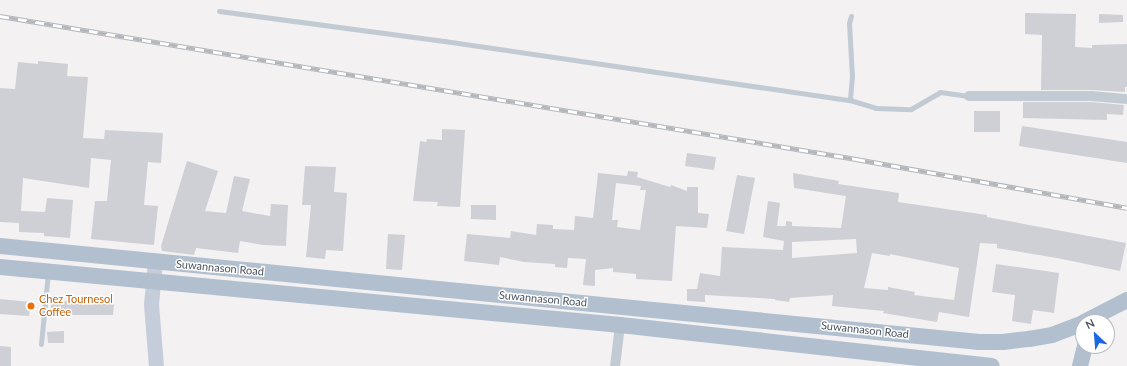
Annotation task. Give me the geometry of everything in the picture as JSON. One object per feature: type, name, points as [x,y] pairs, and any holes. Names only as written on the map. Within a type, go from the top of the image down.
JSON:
[{"type":"main road","name":"Suwannason Road","points":[[0,246],[979,342],[1003,342],[1029,339],[1052,334],[1075,325]]},
{"type":"main road","points":[[155,262],[151,304],[156,366]]},
{"type":"main road","name":"Suwannason Road","points":[[0,267],[620,325],[900,360],[992,366]]},
{"type":"main road","name":"Suwannason Road","points":[[1100,314],[1127,300]]},
{"type":"main road","points":[[1105,314],[1110,309]]},
{"type":"main road","points":[[1080,366],[1083,354]]},
{"type":"street","points":[[969,96],[1091,96],[1127,99]]},
{"type":"street","points":[[615,366],[620,325]]},
{"type":"lane","points":[[219,11],[460,43],[850,100],[876,108],[911,109],[940,92],[969,96]]},
{"type":"lane","points":[[850,100],[852,76],[848,23],[851,16]]},
{"type":"lane","points":[[41,344],[49,271]]},
{"type":"building","points":[[1025,13],[1076,14],[1075,47],[1092,48],[1092,45],[1127,44],[1127,87],[1125,87],[1125,92],[1041,90],[1042,35],[1025,34]]},
{"type":"building","points":[[1099,14],[1123,15],[1123,22],[1099,23]]},
{"type":"building","points":[[38,61],[68,64],[67,76],[88,77],[83,138],[104,139],[105,130],[163,133],[161,163],[148,162],[144,205],[158,206],[154,245],[91,239],[95,201],[107,201],[111,160],[91,158],[89,188],[23,178],[21,211],[45,212],[47,198],[73,200],[70,238],[44,236],[44,233],[19,232],[19,223],[0,222],[0,88],[15,89],[18,62],[38,64]]},
{"type":"building","points":[[1023,102],[1091,102],[1124,105],[1123,115],[1107,114],[1107,120],[1023,118]]},
{"type":"building","points":[[974,111],[1000,111],[1000,132],[974,132]]},
{"type":"building","points":[[1022,126],[1127,142],[1127,163],[1019,146]]},
{"type":"building","points":[[442,129],[465,130],[460,207],[437,206],[438,202],[413,201],[420,141],[426,142],[427,139],[442,140]]},
{"type":"building","points":[[687,153],[716,157],[714,170],[685,166]]},
{"type":"building","points":[[187,161],[218,171],[205,211],[226,213],[234,176],[250,179],[242,211],[270,216],[271,204],[288,205],[286,246],[263,245],[240,241],[238,253],[196,248],[194,255],[162,251],[161,246]]},
{"type":"building","points":[[305,166],[336,167],[334,192],[347,193],[343,251],[326,250],[325,259],[306,257],[311,205],[302,205]]},
{"type":"building","points":[[628,171],[638,172],[637,177],[670,187],[671,185],[687,191],[687,187],[698,187],[698,213],[709,214],[707,228],[676,226],[672,281],[636,279],[636,274],[613,272],[613,268],[595,270],[595,286],[583,285],[586,259],[568,258],[567,268],[555,267],[555,264],[524,262],[500,257],[499,265],[464,261],[467,234],[510,238],[511,231],[536,235],[537,224],[553,225],[553,229],[574,230],[575,216],[593,218],[598,173],[627,176]],"holes":[[[616,183],[641,186],[640,190],[646,190],[640,230],[617,227],[618,220],[612,220]]]},
{"type":"building","points":[[793,173],[839,181],[838,184],[899,193],[898,202],[987,215],[987,217],[1126,243],[1120,271],[997,248],[997,244],[980,243],[969,317],[939,312],[937,322],[883,313],[884,311],[832,306],[833,295],[790,298],[789,302],[775,299],[705,295],[705,302],[687,301],[687,289],[697,289],[700,273],[720,276],[722,247],[783,250],[784,241],[763,237],[768,201],[780,203],[777,226],[786,226],[786,221],[792,222],[792,226],[841,228],[846,196],[794,188]],"holes":[[[856,239],[857,253],[792,258],[792,242]],[[872,253],[890,256],[890,254],[959,268],[954,300],[914,295],[915,292],[888,287],[888,290],[864,288]]]},
{"type":"building","points":[[737,175],[755,178],[744,234],[726,231]]},
{"type":"building","points":[[471,205],[496,205],[496,220],[471,219]]},
{"type":"building","points":[[388,234],[405,235],[402,270],[386,269]]},
{"type":"building","points":[[996,264],[1059,273],[1054,313],[1033,310],[1031,324],[1012,321],[1015,295],[992,292]]},
{"type":"building","points":[[51,296],[62,296],[62,301],[114,304],[113,315],[51,315]]},
{"type":"building","points":[[0,299],[31,302],[29,316],[0,314]]},
{"type":"building","points":[[64,331],[64,343],[48,343],[47,332]]},
{"type":"building","points":[[0,346],[11,347],[11,366],[0,366]]},
{"type":"railway","points":[[0,16],[856,159],[1127,208]]},
{"type":"place","name":"Chez Tournesol Coffee","points":[[31,306]]}]
